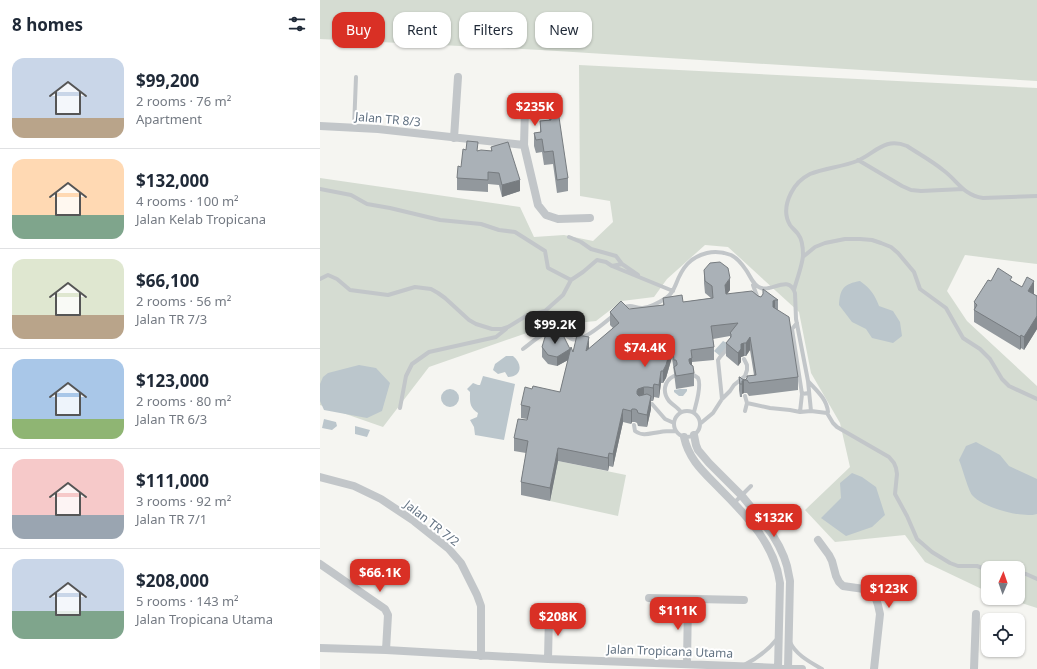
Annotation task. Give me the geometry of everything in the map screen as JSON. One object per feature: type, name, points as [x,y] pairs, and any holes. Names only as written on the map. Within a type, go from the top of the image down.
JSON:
[{"type":"street","points":[[454,138],[458,76]]},
{"type":"street","points":[[525,109],[524,145],[538,205],[546,215],[558,219],[590,218]]},
{"type":"street","name":"Jalan TR 8/3","points":[[320,126],[378,130],[524,145]]},
{"type":"street","points":[[694,435],[697,447],[702,454],[742,496],[772,534],[779,546],[787,566],[790,581],[788,668]]},
{"type":"street","points":[[684,437],[687,449],[695,461],[756,529],[768,546],[776,565],[780,583],[778,668]]},
{"type":"street","name":"Jalan TR 7/2","points":[[320,477],[354,486],[381,499],[414,521],[448,548],[461,563],[481,606],[482,656]]},
{"type":"street","points":[[818,540],[829,555],[836,576],[843,586],[864,589],[875,596],[880,614],[874,669]]},
{"type":"street","points":[[320,564],[385,609],[388,615],[386,650]]},
{"type":"street","points":[[649,598],[744,600]]},
{"type":"street","points":[[687,664],[688,599]]},
{"type":"street","points":[[548,659],[549,614]]},
{"type":"street","points":[[974,669],[976,614]]},
{"type":"street","name":"Jalan Tropicana Utama","points":[[320,648],[802,669]]},
{"type":"lane","points":[[354,128],[356,77]]},
{"type":"lane","points":[[811,411],[808,381],[795,320],[794,290],[804,256],[800,238],[790,225],[787,214],[787,201],[797,183],[810,175],[858,160],[886,144],[893,142],[907,146],[942,168],[955,179],[963,189],[975,197],[1037,196]]},
{"type":"lane","points":[[858,160],[911,190],[963,189]]},
{"type":"lane","points":[[320,189],[351,195],[367,204],[440,220],[481,224],[499,230],[515,232],[545,251],[548,268],[571,280]]},
{"type":"lane","points":[[568,238],[581,242],[591,249],[616,256],[622,264],[642,278]]},
{"type":"lane","points":[[804,256],[815,247],[825,243],[845,239],[872,240],[890,247],[898,253],[914,272],[920,289],[946,308],[964,338],[980,349],[990,359],[1002,379],[1010,386],[1037,399]]},
{"type":"lane","points":[[523,349],[540,336],[552,331],[560,332],[572,339],[578,340],[624,308],[631,306],[640,308],[646,307],[667,297],[673,290],[681,271],[688,263],[698,256],[711,252],[726,253],[737,259],[746,269],[755,285],[761,289],[785,284],[794,290]]},
{"type":"lane","points":[[400,408],[406,376],[412,364],[429,352],[496,337],[508,327],[526,316],[545,311],[563,295],[571,280],[597,260],[606,262],[612,266],[673,290]]},
{"type":"lane","points":[[612,266],[622,264]]},
{"type":"lane","points":[[320,279],[328,275],[337,279],[350,290],[388,295],[415,287],[431,289],[445,298],[464,316],[476,324],[492,329],[502,329],[508,327]]},
{"type":"lane","points":[[751,278],[760,306]]},
{"type":"lane","points":[[795,320],[792,329],[802,394],[800,412]]},
{"type":"lane","points":[[722,399],[718,360],[728,348]]},
{"type":"lane","points":[[701,423],[694,412],[685,411],[678,415],[674,423],[676,431],[681,436],[690,437],[694,435],[699,430],[701,423],[712,413],[722,399],[740,383],[747,370],[747,365],[744,358]]},
{"type":"lane","points":[[692,374],[696,376],[699,384],[694,412]]},
{"type":"lane","points":[[674,376],[667,381],[665,392],[669,401],[681,412]]},
{"type":"lane","points":[[808,381],[824,399],[828,408],[827,413],[837,427],[875,448],[889,457],[894,463],[897,474],[895,494],[917,539],[932,552],[950,563],[958,566],[981,567]]},
{"type":"lane","points":[[802,394],[809,393]]},
{"type":"lane","points":[[745,411],[747,403],[746,396]]},
{"type":"lane","points":[[747,403],[800,412],[811,411],[827,413]]},
{"type":"lane","points":[[641,404],[652,404],[664,418],[674,423]]},
{"type":"lane","points":[[634,425],[635,431],[639,434],[676,431]]},
{"type":"lane","points":[[734,503],[751,486]]},
{"type":"lane","points":[[1025,574],[1037,580]]},
{"type":"lane","points":[[741,666],[750,662],[774,643],[779,637]]},
{"type":"lane","points":[[788,638],[795,650],[822,669]]},
{"type":"shaded area","points":[[320,0],[1037,0],[1037,81],[501,48],[527,48],[527,12],[459,12],[459,46],[451,46],[451,12],[393,12],[393,43],[385,42],[385,12],[332,12],[332,40],[320,39]]},
{"type":"shaded area","points":[[579,65],[1037,88],[1037,264],[965,255],[947,291],[967,321],[1037,386],[1037,608],[1025,604],[1025,561],[981,561],[981,589],[925,562],[905,535],[835,542],[805,510],[850,467],[840,423],[811,373],[799,312],[728,247],[705,245],[667,279],[654,297],[622,301],[596,321],[547,326],[429,367],[383,427],[320,405],[320,178],[520,207],[534,237],[564,235],[593,241],[613,222],[610,201],[580,196]]},
{"type":"shaded area","points":[[860,281],[872,292],[879,306],[893,311],[900,322],[902,336],[893,343],[872,338],[866,329],[852,322],[839,305],[840,294],[844,288],[847,285]]},
{"type":"shaded area","points":[[723,341],[729,344],[720,356],[714,351]]},
{"type":"shaded area","points":[[506,356],[513,356],[520,366],[520,370],[516,375],[508,377],[505,372],[498,374],[493,370],[495,364]]},
{"type":"shaded area","points":[[359,365],[376,368],[390,383],[382,411],[367,418],[324,410],[320,401],[320,384],[323,377],[328,373]]},
{"type":"shaded area","points":[[483,376],[515,384],[504,440],[475,435],[474,427],[470,420],[477,417],[478,413],[472,406],[470,401],[470,392],[467,389],[473,383],[480,385]]},
{"type":"shaded area","points":[[446,389],[454,389],[459,394],[457,405],[454,407],[446,407],[441,402],[441,394]]},
{"type":"shaded area","points":[[687,389],[683,396],[679,396],[674,392],[674,390]]},
{"type":"shaded area","points":[[324,419],[336,422],[337,426],[332,430],[322,428]]},
{"type":"shaded area","points":[[355,426],[370,430],[367,437],[355,434]]},
{"type":"shaded area","points":[[976,442],[1000,455],[1009,466],[1037,479],[1037,514],[1022,515],[998,510],[983,503],[972,495],[959,460],[966,446]]},
{"type":"shaded area","points":[[558,461],[626,475],[618,516],[550,501]]},
{"type":"shaded area","points":[[852,473],[862,477],[876,487],[885,515],[872,527],[846,536],[821,518],[841,498],[840,483]]},
{"type":"building","points":[[556,97],[568,178],[557,180],[553,151],[544,152],[542,139],[536,140],[534,133],[541,132],[540,121],[551,120],[548,98]]},
{"type":"building","points":[[467,141],[478,142],[477,151],[492,151],[491,147],[508,142],[520,180],[502,185],[499,173],[488,172],[488,180],[457,178],[458,166],[461,167],[463,149],[466,150]]},
{"type":"building","points":[[720,262],[728,268],[730,278],[725,285],[726,294],[752,291],[761,297],[763,294],[763,289],[778,300],[773,301],[773,307],[789,317],[798,377],[749,383],[745,380],[747,376],[756,375],[750,337],[746,343],[741,344],[741,349],[738,353],[726,343],[731,337],[730,333],[738,323],[711,326],[714,347],[691,350],[692,358],[689,359],[689,361],[693,366],[694,373],[676,376],[674,367],[677,363],[676,360],[674,360],[672,344],[666,365],[663,371],[661,371],[659,385],[654,384],[653,388],[644,387],[638,389],[637,391],[639,396],[647,394],[651,396],[647,415],[638,413],[635,409],[632,409],[631,411],[623,409],[613,454],[609,453],[608,458],[558,448],[550,488],[521,482],[528,441],[514,438],[518,419],[527,420],[530,407],[521,405],[525,387],[532,389],[533,386],[560,392],[571,347],[573,352],[577,335],[589,337],[586,351],[619,323],[610,312],[621,301],[629,309],[664,305],[663,298],[682,295],[683,302],[713,298],[712,286],[705,281],[704,270],[710,263]]},
{"type":"building","points":[[998,268],[1012,277],[1010,280],[1022,287],[1027,277],[1034,281],[1028,291],[1037,296],[1037,316],[1024,337],[1021,335],[1020,337],[974,310],[977,305],[974,302],[988,280],[991,281]]},
{"type":"building","points":[[553,333],[563,335],[570,349],[557,357],[548,355],[542,347],[545,337]]},
{"type":"building","points":[[739,377],[742,379],[745,380],[742,381],[742,384],[740,384]]}]
